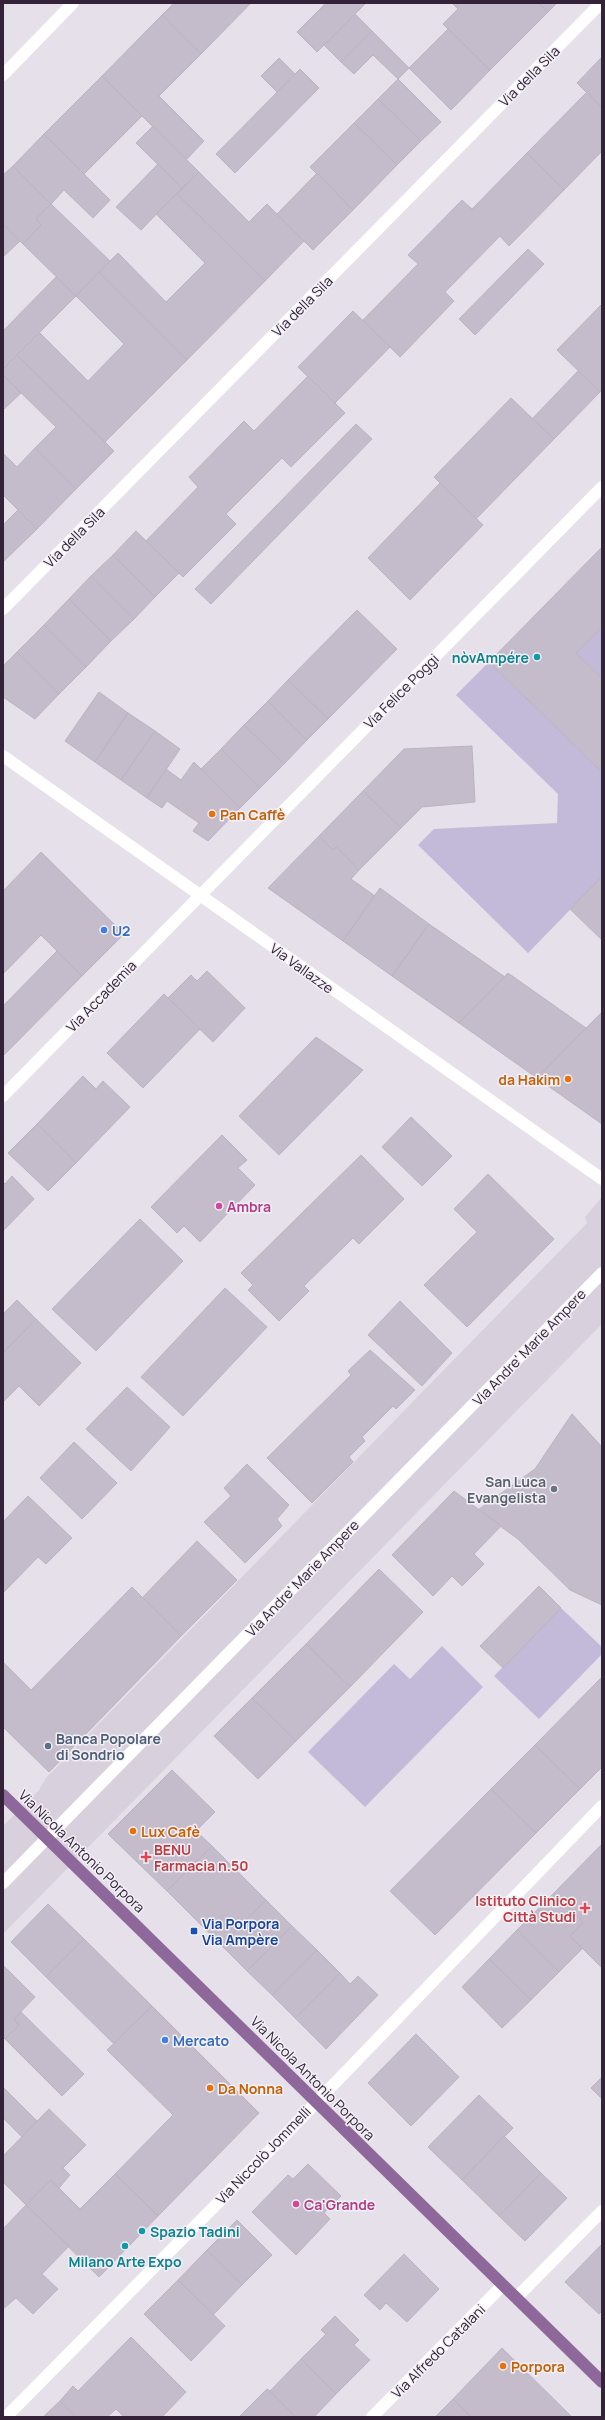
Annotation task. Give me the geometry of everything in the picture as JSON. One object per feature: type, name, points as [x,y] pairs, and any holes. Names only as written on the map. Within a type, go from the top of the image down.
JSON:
[{"type":"main road","name":"Via Nicola Antonio Porpora","points":[[3,1795],[602,2382]]},
{"type":"street","points":[[3,75],[73,3]]},
{"type":"street","name":"Via della Sila","points":[[3,610],[601,3]]},
{"type":"street","name":"Via Felice Poggi","points":[[199,896],[602,486]]},
{"type":"street","name":"Via Vallazze","points":[[3,756],[199,896],[602,1179]]},
{"type":"street","name":"Via Accademia","points":[[3,1096],[199,896]]},
{"type":"street","name":"Via Andre' Marie Ampere","points":[[3,1883],[602,1273]]},
{"type":"street","name":"Via Niccolò Jommelli","points":[[6,2417],[316,2101],[602,1806]]},
{"type":"street","points":[[516,2298],[602,2211]]},
{"type":"street","name":"Via Alfredo Catalani","points":[[372,2417],[503,2285]]},
{"type":"shaded area","points":[[602,627],[602,678],[576,653]]},
{"type":"shaded area","points":[[489,662],[602,772],[602,877],[528,953],[418,845],[434,829],[557,823],[558,794],[456,695]]},
{"type":"shaded area","points":[[602,1197],[602,1324],[3,1934],[3,1826],[39,1790],[46,1778],[587,1223],[585,1217]]},
{"type":"shaded area","points":[[561,1608],[602,1647],[602,1654],[539,1719],[494,1676]]},
{"type":"shaded area","points":[[442,1646],[483,1687],[365,1807],[308,1752],[394,1664],[410,1679]]},
{"type":"building","points":[[174,3],[251,3],[201,54],[162,15]]},
{"type":"building","points":[[326,3],[366,3],[317,52],[297,32]]},
{"type":"building","points":[[452,3],[539,3],[548,12],[490,70],[443,24],[458,9]]},
{"type":"building","points":[[539,3],[557,3],[548,12]]},
{"type":"building","points":[[355,14],[372,31],[341,62],[324,45]]},
{"type":"building","points":[[162,15],[201,54],[159,96],[204,141],[186,160],[102,76]]},
{"type":"building","points":[[448,29],[490,70],[451,110],[409,68]]},
{"type":"building","points":[[372,31],[409,68],[398,79],[373,55],[354,74],[341,62]]},
{"type":"building","points":[[279,58],[295,74],[277,92],[261,76]]},
{"type":"building","points":[[601,58],[602,59],[602,108],[577,83]]},
{"type":"building","points":[[300,69],[319,88],[235,173],[216,154]]},
{"type":"building","points":[[102,76],[142,116],[84,174],[44,134]]},
{"type":"building","points":[[398,79],[441,122],[421,141],[378,99]]},
{"type":"building","points":[[587,92],[602,108],[602,151],[564,190],[527,153]]},
{"type":"building","points":[[378,99],[421,141],[397,165],[354,123]]},
{"type":"building","points":[[354,123],[397,165],[353,210],[310,167]]},
{"type":"building","points":[[153,126],[199,172],[182,188],[136,143]]},
{"type":"building","points":[[44,134],[110,200],[93,218],[64,190],[51,204],[13,166]]},
{"type":"building","points":[[527,153],[564,190],[509,246],[500,236],[445,292],[454,301],[400,357],[363,320],[418,264],[408,255],[462,200],[472,209]]},
{"type":"building","points":[[158,164],[182,188],[141,230],[116,207]]},
{"type":"building","points":[[13,166],[51,204],[36,219],[41,225],[23,244],[3,224],[3,175]]},
{"type":"building","points":[[199,172],[249,222],[267,204],[304,241],[265,281],[177,194]]},
{"type":"building","points":[[317,173],[353,210],[313,250],[277,214]]},
{"type":"building","points":[[177,194],[265,281],[187,360],[99,272],[118,253],[166,302],[205,263],[156,214]]},
{"type":"building","points":[[51,204],[110,261],[76,296],[23,244],[41,225],[36,219]]},
{"type":"building","points":[[3,224],[20,241],[3,257]]},
{"type":"building","points":[[528,249],[544,264],[475,335],[459,319]]},
{"type":"building","points":[[99,272],[187,360],[105,442],[17,355],[39,332],[88,381],[124,344],[76,296]]},
{"type":"building","points":[[56,277],[76,296],[3,369],[3,331]]},
{"type":"building","points":[[602,304],[602,390],[600,392],[557,350]]},
{"type":"building","points":[[353,311],[390,347],[335,403],[298,367]]},
{"type":"building","points":[[17,355],[114,451],[76,489],[35,448],[56,427],[3,375],[3,369]]},
{"type":"building","points":[[578,371],[600,392],[554,439],[532,419]]},
{"type":"building","points":[[3,375],[21,393],[3,410]]},
{"type":"building","points":[[308,376],[345,413],[291,467],[282,458],[226,514],[236,524],[183,577],[146,541],[198,487],[189,477],[244,421],[254,431]]},
{"type":"building","points":[[511,398],[554,439],[476,519],[434,477]]},
{"type":"building","points":[[356,424],[372,439],[211,604],[195,589]]},
{"type":"building","points":[[35,448],[76,489],[37,529],[3,495],[3,453],[17,467]]},
{"type":"building","points":[[440,483],[483,525],[410,600],[368,558]]},
{"type":"building","points":[[18,510],[37,529],[3,562],[3,525]]},
{"type":"building","points":[[136,531],[179,573],[155,597],[113,555]]},
{"type":"building","name":"nòvAmpére","points":[[602,547],[602,627],[576,653],[602,678],[602,772],[489,662]]},
{"type":"building","points":[[113,555],[155,597],[134,619],[91,576]]},
{"type":"building","points":[[91,576],[134,619],[111,641],[69,599]]},
{"type":"building","points":[[69,599],[111,641],[86,667],[44,625]]},
{"type":"building","points":[[357,610],[397,649],[328,719],[288,680]]},
{"type":"building","points":[[44,625],[86,667],[59,694],[17,652]]},
{"type":"building","points":[[17,652],[59,694],[35,719],[3,697],[3,666]]},
{"type":"building","points":[[288,680],[328,719],[307,740],[268,701]]},
{"type":"building","points":[[99,692],[128,713],[95,762],[65,741]]},
{"type":"building","points":[[268,701],[307,740],[284,764],[244,725]]},
{"type":"building","points":[[128,713],[155,731],[121,780],[95,762]]},
{"type":"building","points":[[244,725],[284,764],[260,788],[221,749]]},
{"type":"building","points":[[155,731],[180,749],[147,798],[121,780]]},
{"type":"building","points":[[472,746],[475,802],[422,807],[401,828],[363,791],[404,749]]},
{"type":"building","points":[[221,749],[260,788],[240,808],[201,769]]},
{"type":"building","points":[[194,762],[240,808],[208,841],[193,831],[199,823],[167,801],[162,808],[147,798],[166,769],[181,780]]},
{"type":"building","points":[[363,791],[401,828],[359,870],[336,847],[333,850],[319,836]]},
{"type":"building","points":[[319,836],[333,850],[336,847],[359,870],[351,879],[375,896],[343,941],[268,888]]},
{"type":"building","points":[[41,852],[124,934],[82,976],[41,935],[3,974],[3,891]]},
{"type":"building","points":[[602,877],[602,940],[570,909]]},
{"type":"building","points":[[380,888],[429,924],[392,976],[343,941]]},
{"type":"building","points":[[429,924],[505,977],[459,1023],[392,976]]},
{"type":"building","points":[[57,951],[82,976],[3,1056],[3,1006]]},
{"type":"building","points":[[207,971],[245,1008],[213,1042],[168,998],[191,975],[197,981]]},
{"type":"building","points":[[508,973],[586,1028],[537,1078],[459,1023]]},
{"type":"building","points":[[164,994],[200,1029],[143,1088],[107,1053]]},
{"type":"building","points":[[602,1012],[602,1124],[537,1078]]},
{"type":"building","points":[[316,1037],[363,1070],[279,1155],[239,1116]]},
{"type":"building","points":[[83,1076],[96,1089],[103,1081],[130,1107],[76,1163],[37,1124]]},
{"type":"building","points":[[411,1117],[452,1156],[422,1186],[382,1147]]},
{"type":"building","points":[[37,1124],[76,1163],[48,1191],[8,1153]]},
{"type":"building","points":[[222,1135],[247,1160],[238,1168],[255,1185],[200,1242],[184,1226],[177,1233],[151,1207]]},
{"type":"building","points":[[361,1155],[404,1199],[359,1244],[353,1238],[304,1286],[309,1291],[279,1321],[248,1290],[253,1285],[241,1273]]},
{"type":"building","points":[[488,1174],[554,1239],[467,1327],[424,1285],[477,1232],[454,1209]]},
{"type":"building","points":[[12,1176],[34,1199],[3,1231],[3,1182],[5,1184]]},
{"type":"building","points":[[140,1219],[183,1261],[96,1351],[52,1309]]},
{"type":"building","points":[[225,1288],[267,1327],[183,1416],[141,1377]]},
{"type":"building","points":[[17,1300],[36,1319],[3,1353],[3,1314]]},
{"type":"building","points":[[400,1301],[452,1353],[422,1386],[368,1335]]},
{"type":"building","points":[[36,1319],[81,1363],[39,1406],[19,1386],[3,1402],[3,1353]]},
{"type":"building","points":[[370,1350],[415,1390],[396,1409],[393,1406],[362,1437],[365,1441],[349,1457],[353,1462],[312,1503],[267,1458],[351,1375],[348,1371]]},
{"type":"building","points":[[127,1387],[170,1427],[131,1471],[86,1429]]},
{"type":"building","name":"San Luca Evangelista","points":[[572,1414],[602,1447],[602,1605],[570,1590],[518,1539],[478,1510],[535,1469]]},
{"type":"building","points":[[74,1442],[117,1483],[82,1519],[40,1478]]},
{"type":"building","points":[[247,1464],[289,1505],[277,1519],[282,1526],[245,1563],[204,1522],[231,1496],[224,1488]]},
{"type":"building","points":[[454,1491],[501,1526],[474,1554],[484,1564],[462,1586],[452,1576],[433,1596],[392,1555]]},
{"type":"building","points":[[28,1496],[72,1538],[46,1564],[38,1557],[3,1593],[3,1522]]},
{"type":"building","points":[[197,1541],[237,1580],[181,1636],[142,1598]]},
{"type":"building","points":[[379,1569],[423,1612],[350,1687],[306,1644]]},
{"type":"building","points":[[539,1586],[561,1608],[503,1668],[480,1646]]},
{"type":"building","points":[[132,1587],[181,1636],[49,1772],[3,1727],[3,1662],[31,1690]]},
{"type":"building","points":[[306,1644],[350,1687],[296,1741],[252,1698]]},
{"type":"building","points":[[602,1677],[602,1767],[580,1789],[535,1745]]},
{"type":"building","points":[[252,1698],[296,1741],[258,1779],[214,1736]]},
{"type":"building","points":[[535,1745],[580,1789],[536,1833],[491,1789]]},
{"type":"building","points":[[172,1770],[215,1812],[196,1831],[212,1846],[167,1891],[108,1834]]},
{"type":"building","points":[[491,1789],[536,1833],[435,1935],[390,1891]]},
{"type":"building","name":"Istituto Clinico Città Studi","points":[[602,1844],[602,1968],[570,1936],[583,1922],[554,1893]]},
{"type":"building","points":[[212,1846],[266,1900],[221,1945],[167,1891]]},
{"type":"building","points":[[554,1893],[583,1922],[570,1936],[582,1949],[559,1972],[517,1930]]},
{"type":"building","points":[[266,1900],[292,1926],[247,1971],[221,1945]]},
{"type":"building","points":[[48,1904],[84,1939],[46,1977],[11,1942]]},
{"type":"building","points":[[292,1926],[317,1950],[272,1995],[247,1971]]},
{"type":"building","points":[[517,1930],[559,1972],[531,2000],[489,1959]]},
{"type":"building","points":[[84,1939],[152,2006],[114,2044],[46,1977]]},
{"type":"building","points":[[317,1950],[340,1973],[295,2018],[272,1995]]},
{"type":"building","points":[[489,1959],[531,2000],[502,2028],[462,1987]]},
{"type":"building","points":[[3,1965],[35,1997],[14,2019],[19,2025],[5,2039],[3,2037]]},
{"type":"building","points":[[340,1973],[350,1984],[358,1976],[378,1995],[326,2049],[295,2018]]},
{"type":"building","points":[[152,2006],[259,2113],[158,2216],[115,2174],[173,2115],[107,2050]]},
{"type":"building","points":[[21,2012],[84,2074],[62,2096],[5,2039],[19,2025],[14,2019]]},
{"type":"building","points":[[416,2034],[459,2077],[411,2126],[368,2083]]},
{"type":"building","points":[[602,2077],[602,2099],[591,2088]]},
{"type":"building","points":[[3,2087],[37,2121],[22,2137],[3,2118]]},
{"type":"building","points":[[479,2095],[513,2128],[462,2180],[428,2147]]},
{"type":"building","points":[[49,2109],[86,2145],[63,2168],[70,2175],[59,2188],[51,2180],[26,2205],[3,2182],[3,2156]]},
{"type":"building","points":[[504,2136],[541,2173],[499,2216],[462,2180]]},
{"type":"building","name":"Ca'Grande","points":[[308,2164],[341,2196],[324,2213],[330,2219],[296,2255],[252,2212],[288,2175],[293,2179]]},
{"type":"building","points":[[541,2173],[567,2198],[525,2241],[499,2216]]},
{"type":"building","points":[[115,2174],[158,2216],[99,2277],[26,2205],[51,2180],[80,2209]]},
{"type":"building","points":[[26,2205],[69,2246],[42,2274],[58,2289],[33,2314],[16,2298],[3,2309],[3,2229]]},
{"type":"building","points":[[237,2220],[272,2255],[242,2285],[207,2250]]},
{"type":"building","points":[[602,2244],[602,2311],[599,2314],[565,2282]]},
{"type":"building","points":[[207,2250],[242,2285],[213,2315],[178,2280]]},
{"type":"building","points":[[404,2254],[439,2289],[407,2322],[386,2303],[380,2310],[364,2295]]},
{"type":"building","points":[[178,2280],[225,2326],[191,2361],[144,2314]]},
{"type":"building","points":[[335,2316],[359,2340],[354,2345],[370,2360],[336,2394],[301,2359],[326,2334],[321,2330]]},
{"type":"building","points":[[131,2337],[186,2392],[162,2417],[124,2417],[116,2409],[107,2417],[76,2417],[60,2401],[73,2386],[78,2391]]},
{"type":"building","points":[[502,2348],[572,2417],[471,2417],[453,2399]]},
{"type":"building","points":[[301,2359],[336,2394],[314,2417],[296,2417],[270,2391]]},
{"type":"building","points":[[267,2389],[270,2391],[296,2417],[239,2417]]},
{"type":"building","points":[[453,2399],[471,2417],[435,2417]]},
{"type":"building","points":[[60,2401],[76,2417],[43,2417]]},
{"type":"place","name":"nòvAmpére","points":[[537,657]]},
{"type":"place","name":"Pan Caffè","points":[[212,814]]},
{"type":"place","name":"U2","points":[[104,930]]},
{"type":"place","name":"da Hakim","points":[[568,1079]]},
{"type":"place","name":"Ambra","points":[[219,1206]]},
{"type":"place","name":"San Luca Evangelista","points":[[554,1489]]},
{"type":"place","name":"Banca Popolare di Sondrio","points":[[48,1746]]},
{"type":"place","name":"Lux Cafè","points":[[133,1831]]},
{"type":"place","name":"BENU Farmacia n.50","points":[[146,1857]]},
{"type":"place","name":"Istituto Clinico Città Studi","points":[[585,1908]]},
{"type":"place","name":"Via Porpora Via Ampère","points":[[194,1931]]},
{"type":"place","name":"Mercato","points":[[165,2040]]},
{"type":"place","name":"Da Nonna","points":[[210,2088]]},
{"type":"place","name":"Ca'Grande","points":[[296,2204]]},
{"type":"place","name":"Spazio Tadini","points":[[142,2231]]},
{"type":"place","name":"Milano Arte Expo","points":[[125,2246]]},
{"type":"place","name":"Porpora","points":[[503,2366]]}]
